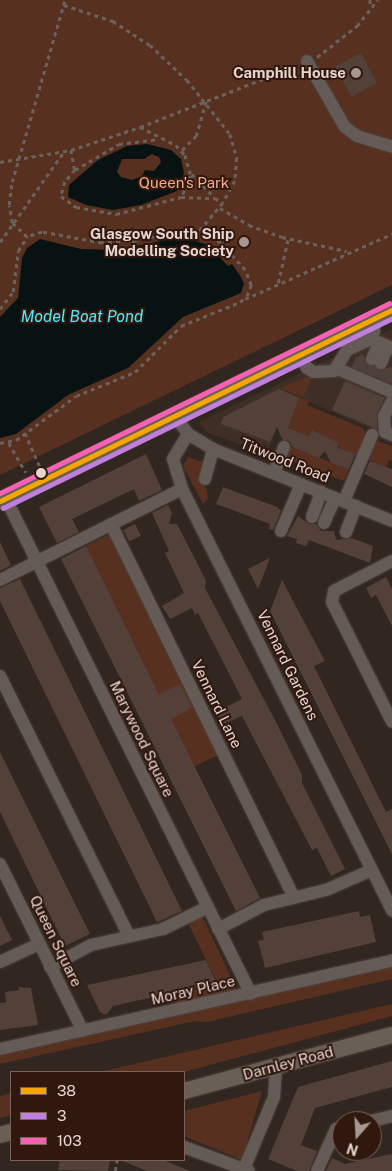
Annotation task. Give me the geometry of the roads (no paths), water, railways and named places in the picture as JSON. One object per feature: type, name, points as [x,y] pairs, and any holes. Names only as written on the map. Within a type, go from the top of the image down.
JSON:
[{"type":"main road","points":[[3,500],[392,310]]},
{"type":"main road","name":"Darnley Road","points":[[185,1090],[392,1035]]},
{"type":"street","points":[[307,61],[345,127],[363,139],[392,147]]},
{"type":"street","points":[[369,321],[380,343],[380,363]]},
{"type":"street","points":[[380,343],[380,363]]},
{"type":"street","points":[[338,368],[347,350],[380,343]]},
{"type":"street","points":[[299,355],[307,368],[314,372],[323,374],[338,368],[372,380]]},
{"type":"street","points":[[392,401],[384,423],[385,432],[392,435]]},
{"type":"street","name":"Titwood Road","points":[[175,416],[188,434],[213,449],[392,521]]},
{"type":"street","name":"Vennard Gardens","points":[[188,434],[173,459],[182,489],[391,908]]},
{"type":"street","points":[[324,523],[345,502],[372,435]]},
{"type":"street","points":[[274,473],[284,446]]},
{"type":"street","points":[[205,479],[213,449]]},
{"type":"street","points":[[281,531],[301,484]]},
{"type":"street","points":[[0,580],[182,489]]},
{"type":"street","points":[[312,518],[321,492]]},
{"type":"street","name":"Marywood Square","points":[[3,500],[37,563],[251,994]]},
{"type":"street","points":[[345,502],[346,532]]},
{"type":"street","name":"Vennard Lane","points":[[111,524],[294,898]]},
{"type":"street","points":[[392,561],[334,591],[332,602],[392,722]]},
{"type":"street","points":[[0,676],[129,936]]},
{"type":"street","name":"Queen Square","points":[[0,864],[83,1032]]},
{"type":"street","points":[[218,929],[264,905],[326,890],[372,870]]},
{"type":"street","points":[[50,967],[91,945],[163,929],[208,907]]},
{"type":"street","points":[[0,962],[40,944]]},
{"type":"street","name":"Moray Place","points":[[0,1049],[83,1032],[392,961]]},
{"type":"street","points":[[185,1147],[246,1170],[274,1096],[276,1066]]},
{"type":"street","points":[[317,1171],[332,1138]]},
{"type":"water","points":[[147,144],[171,150],[181,159],[184,173],[177,191],[141,205],[113,210],[86,205],[68,197],[69,185],[98,160],[127,146]],"holes":[[[152,154],[159,157],[161,162],[154,171],[145,170],[142,176],[132,180],[121,177],[117,172],[122,159],[144,159]]]},
{"type":"water","name":"Model Boat Pond","points":[[182,237],[215,247],[212,249],[228,266],[232,264],[241,277],[244,284],[241,293],[183,317],[128,368],[68,395],[16,434],[0,438],[0,317],[18,298],[22,258],[27,248],[40,239],[81,249],[116,250]]},
{"type":"tunnel","points":[[357,370],[363,356]]},
{"type":"tunnel","points":[[366,374],[372,359]]},
{"type":"tunnel","points":[[375,377],[381,363]]},
{"type":"tunnel","points":[[386,382],[392,367]]},
{"type":"place","name":"Camphill House","points":[[356,73]]},
{"type":"place","name":"Glasgow South Ship Modelling Society","points":[[244,242]]},
{"type":"park label","name":"Queen's Park","points":[[184,183]]}]
